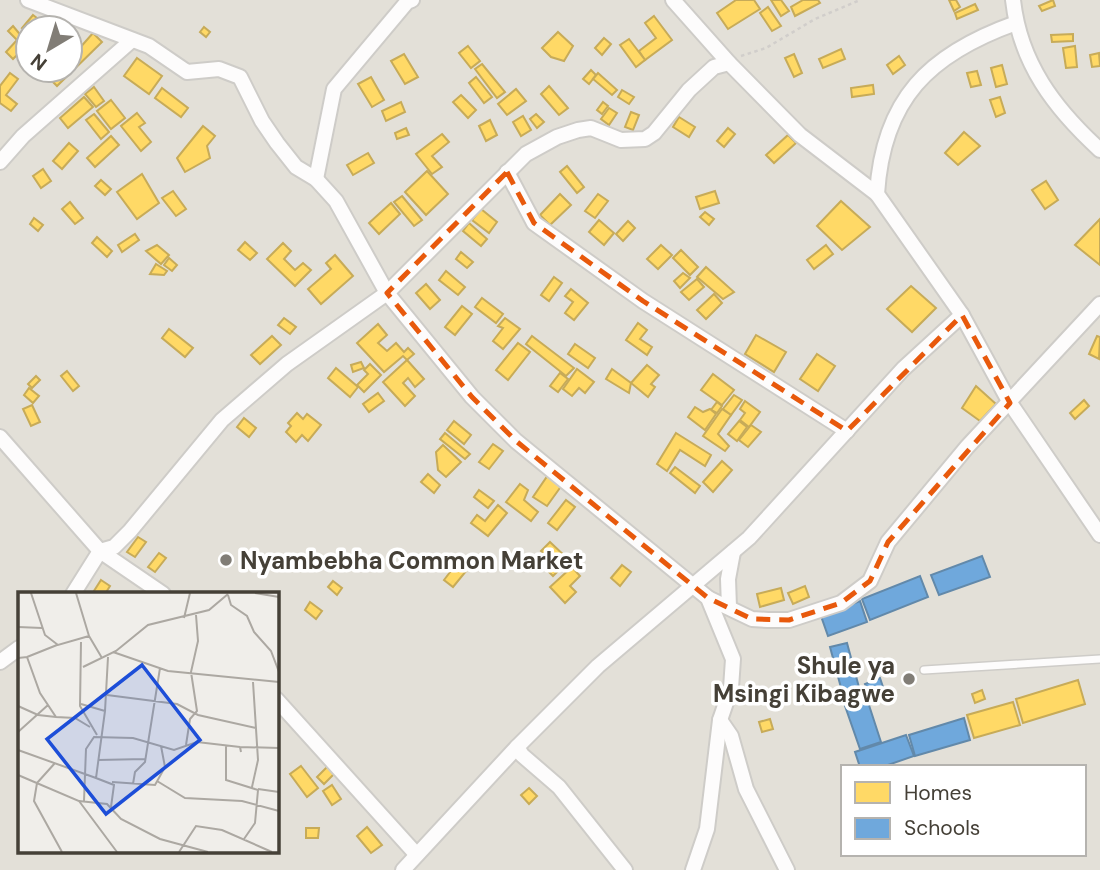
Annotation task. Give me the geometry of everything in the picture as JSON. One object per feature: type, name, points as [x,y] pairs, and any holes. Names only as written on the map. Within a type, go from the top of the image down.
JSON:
[{"type":"street","points":[[28,0],[149,46],[187,72],[219,69],[240,77],[262,121],[277,143],[296,167],[316,178],[337,201],[387,293],[471,397],[516,441],[693,583],[708,598],[752,619],[789,620],[841,603],[870,581],[888,542],[967,447],[1100,304]]},
{"type":"street","points":[[316,178],[334,89],[407,2],[412,0]]},
{"type":"street","points":[[673,0],[800,135],[877,194],[961,315],[1010,403],[1100,535]]},
{"type":"street","points":[[1013,0],[1016,23],[1031,66],[1052,101],[1068,121],[1100,150]]},
{"type":"street","points":[[877,194],[883,151],[898,106],[908,92],[954,50],[978,36],[1016,23]]},
{"type":"street","points":[[0,162],[23,136],[132,40]]},
{"type":"street","points":[[74,592],[100,551],[114,547],[131,531],[222,420],[287,364],[387,293],[526,154],[557,137],[591,128],[621,141],[645,139],[654,133],[689,90],[714,67],[729,62]]},
{"type":"street","points":[[507,172],[534,223],[643,301],[847,431]]},
{"type":"street","points":[[403,870],[517,747],[598,666],[749,538],[903,369],[961,315]]},
{"type":"street","points":[[0,437],[100,551],[162,592]]},
{"type":"street","points":[[729,607],[728,579],[733,552]]},
{"type":"street","points":[[693,870],[707,829],[720,720],[731,688],[733,659],[708,598]]},
{"type":"street","points":[[0,663],[18,649]]},
{"type":"street","points":[[278,701],[416,854]]},
{"type":"street","points":[[720,720],[731,736],[746,789],[787,870]]},
{"type":"street","points":[[517,747],[522,755],[559,787],[625,870]]},
{"type":"lane","points":[[924,670],[1100,659]]},
{"type":"path","points":[[729,62],[766,48],[815,19],[860,0]]},
{"type":"highlighted area","points":[[507,172],[534,223],[643,301],[847,431],[962,315],[1010,403],[888,542],[870,581],[841,603],[789,620],[768,620],[752,619],[708,598],[516,441],[472,397],[387,293]]},
{"type":"shaded area","points":[[0,0],[1100,0],[1100,870],[0,870]]},
{"type":"building: Homes","points":[[736,0],[754,0],[760,9],[728,29],[717,13]]},
{"type":"building: Homes","points":[[771,0],[781,0],[789,11],[781,16]]},
{"type":"building: Homes","points":[[803,0],[818,0],[820,3],[795,16],[791,7]]},
{"type":"building: Homes","points":[[949,0],[956,0],[960,7],[954,11]]},
{"type":"building: Homes","points":[[1053,0],[1055,6],[1042,11],[1039,6]]},
{"type":"building: Homes","points":[[975,4],[978,10],[957,19],[955,13]]},
{"type":"building: Homes","points":[[768,7],[781,26],[772,31],[760,13]]},
{"type":"building: Homes","points":[[654,16],[672,40],[645,60],[639,51],[656,38],[645,23]]},
{"type":"building: Homes","points":[[13,26],[14,37],[8,31]]},
{"type":"building: Homes","points":[[204,27],[210,32],[206,37],[200,32]]},
{"type":"building: Homes","points":[[558,32],[573,46],[564,61],[551,57],[542,48]]},
{"type":"building: Homes","points":[[93,33],[102,42],[84,60],[84,43]]},
{"type":"building: Homes","points":[[1073,34],[1073,41],[1052,42],[1051,35]]},
{"type":"building: Homes","points":[[604,38],[611,44],[602,55],[595,48]]},
{"type":"building: Homes","points":[[629,39],[645,60],[636,67],[620,45]]},
{"type":"building: Homes","points":[[14,43],[14,58],[6,52]]},
{"type":"building: Homes","points":[[468,46],[480,61],[471,68],[459,53]]},
{"type":"building: Homes","points":[[1075,46],[1077,67],[1066,68],[1063,48]]},
{"type":"building: Homes","points":[[841,49],[845,59],[823,68],[819,59]]},
{"type":"building: Homes","points":[[1099,53],[1100,66],[1092,67],[1090,55]]},
{"type":"building: Homes","points":[[404,54],[418,77],[405,84],[391,61]]},
{"type":"building: Homes","points":[[794,54],[802,73],[794,77],[785,58]]},
{"type":"building: Homes","points":[[899,56],[905,65],[893,74],[887,65]]},
{"type":"building: Homes","points":[[137,58],[162,76],[149,94],[124,76]]},
{"type":"building: Homes","points":[[482,64],[505,92],[497,98],[475,69]]},
{"type":"building: Homes","points":[[1002,65],[1007,84],[996,87],[991,68]]},
{"type":"building: Homes","points":[[591,70],[596,75],[589,84],[583,79]]},
{"type":"building: Homes","points":[[977,71],[981,85],[971,87],[967,73]]},
{"type":"building: Homes","points":[[10,73],[14,76],[14,84],[6,95],[17,104],[11,111],[0,103],[0,86]]},
{"type":"building: Homes","points":[[598,73],[617,90],[612,95],[593,79]]},
{"type":"building: Homes","points":[[371,77],[384,100],[372,107],[358,84]]},
{"type":"building: Homes","points":[[476,77],[492,97],[484,103],[469,83]]},
{"type":"building: Homes","points":[[873,85],[874,94],[852,97],[851,88]]},
{"type":"building: Homes","points":[[549,86],[568,108],[559,115],[541,94]]},
{"type":"building: Homes","points":[[94,87],[104,101],[96,107],[85,94]]},
{"type":"building: Homes","points":[[162,88],[188,108],[181,117],[155,98]]},
{"type":"building: Homes","points":[[516,89],[526,101],[507,115],[498,104]]},
{"type":"building: Homes","points":[[622,90],[634,97],[629,104],[618,97]]},
{"type":"building: Homes","points":[[461,95],[476,110],[468,118],[453,102]]},
{"type":"building: Homes","points":[[84,97],[93,107],[68,128],[60,118]]},
{"type":"building: Homes","points":[[1000,97],[1005,113],[996,117],[990,100]]},
{"type":"building: Homes","points":[[111,100],[125,118],[111,129],[97,111]]},
{"type":"building: Homes","points":[[401,102],[405,112],[386,121],[382,111]]},
{"type":"building: Homes","points":[[603,102],[608,106],[602,114],[597,110]]},
{"type":"building: Homes","points":[[609,108],[617,113],[609,125],[601,119]]},
{"type":"building: Homes","points":[[631,112],[639,115],[633,130],[625,127]]},
{"type":"building: Homes","points":[[137,113],[145,123],[139,127],[151,142],[141,151],[121,126]]},
{"type":"building: Homes","points":[[94,114],[109,132],[101,139],[86,120]]},
{"type":"building: Homes","points":[[536,114],[544,122],[537,128],[530,119]]},
{"type":"building: Homes","points":[[523,116],[531,130],[521,136],[513,122]]},
{"type":"building: Homes","points":[[679,117],[695,127],[689,137],[673,127]]},
{"type":"building: Homes","points":[[490,120],[497,135],[486,141],[479,126]]},
{"type":"building: Homes","points":[[203,126],[215,136],[207,146],[210,158],[185,172],[177,158]]},
{"type":"building: Homes","points":[[406,128],[409,135],[397,139],[395,133]]},
{"type":"building: Homes","points":[[728,128],[735,134],[724,147],[717,141]]},
{"type":"building: Homes","points":[[964,132],[980,146],[958,165],[945,153]]},
{"type":"building: Homes","points":[[442,134],[449,142],[432,156],[442,167],[432,174],[416,154]]},
{"type":"building: Homes","points":[[788,135],[796,143],[774,163],[766,155]]},
{"type":"building: Homes","points":[[111,136],[119,145],[95,167],[87,158]]},
{"type":"building: Homes","points":[[69,143],[78,151],[62,169],[53,161]]},
{"type":"building: Homes","points":[[368,153],[374,163],[353,175],[347,165]]},
{"type":"building: Homes","points":[[567,166],[584,187],[577,193],[560,172]]},
{"type":"building: Homes","points":[[43,169],[51,181],[41,188],[33,176]]},
{"type":"building: Homes","points":[[427,171],[448,194],[426,215],[405,192]]},
{"type":"building: Homes","points":[[142,174],[159,203],[137,219],[117,192]]},
{"type":"building: Homes","points":[[101,180],[111,189],[105,195],[95,186]]},
{"type":"building: Homes","points":[[1046,181],[1058,200],[1045,209],[1032,190]]},
{"type":"building: Homes","points":[[173,191],[186,209],[176,216],[162,198]]},
{"type":"building: Homes","points":[[715,191],[719,203],[700,209],[696,197]]},
{"type":"building: Homes","points":[[560,194],[571,205],[550,225],[540,215]]},
{"type":"building: Homes","points":[[598,194],[608,201],[595,218],[585,211]]},
{"type":"building: Homes","points":[[402,196],[422,220],[414,226],[394,202]]},
{"type":"building: Homes","points":[[841,201],[870,227],[842,250],[817,226]]},
{"type":"building: Homes","points":[[70,202],[83,218],[75,224],[62,209]]},
{"type":"building: Homes","points":[[391,203],[400,214],[379,234],[369,223]]},
{"type":"building: Homes","points":[[481,209],[497,222],[489,233],[472,220]]},
{"type":"building: Homes","points":[[705,212],[714,219],[709,225],[700,217]]},
{"type":"building: Homes","points":[[34,218],[43,225],[38,231],[30,224]]},
{"type":"building: Homes","points":[[1100,219],[1100,265],[1075,245]]},
{"type":"building: Homes","points":[[599,220],[614,233],[604,245],[589,232]]},
{"type":"building: Homes","points":[[628,221],[635,228],[623,241],[616,234]]},
{"type":"building: Homes","points":[[469,223],[487,239],[481,246],[463,231]]},
{"type":"building: Homes","points":[[135,234],[139,240],[122,252],[118,245]]},
{"type":"building: Homes","points":[[97,237],[112,251],[107,257],[92,243]]},
{"type":"building: Homes","points":[[245,242],[257,253],[250,260],[238,250]]},
{"type":"building: Homes","points":[[283,243],[291,251],[284,259],[295,270],[303,263],[311,270],[295,286],[267,259]]},
{"type":"building: Homes","points":[[157,245],[169,255],[161,264],[146,251]]},
{"type":"building: Homes","points":[[661,245],[672,255],[658,269],[647,259]]},
{"type":"building: Homes","points":[[826,245],[833,254],[814,269],[807,260]]},
{"type":"building: Homes","points":[[681,250],[698,267],[690,275],[673,258]]},
{"type":"building: Homes","points":[[461,252],[473,262],[467,268],[456,259]]},
{"type":"building: Homes","points":[[335,255],[353,276],[321,304],[308,289],[331,269],[326,263]]},
{"type":"building: Homes","points":[[169,258],[177,265],[172,271],[164,265]]},
{"type":"building: Homes","points":[[156,264],[167,271],[164,275],[150,274]]},
{"type":"building: Homes","points":[[706,267],[734,292],[723,299],[697,277]]},
{"type":"building: Homes","points":[[446,271],[465,287],[458,295],[439,280]]},
{"type":"building: Homes","points":[[683,273],[690,278],[680,288],[674,281]]},
{"type":"building: Homes","points":[[554,277],[562,283],[549,301],[541,295]]},
{"type":"building: Homes","points":[[697,279],[704,287],[689,300],[681,292]]},
{"type":"building: Homes","points":[[426,284],[440,300],[430,309],[416,293]]},
{"type":"building: Homes","points":[[911,286],[936,308],[912,332],[887,309]]},
{"type":"building: Homes","points":[[571,289],[588,303],[574,320],[565,313],[573,302],[565,296]]},
{"type":"building: Homes","points":[[714,294],[722,303],[706,319],[697,310]]},
{"type":"building: Homes","points":[[482,298],[503,314],[496,323],[475,307]]},
{"type":"building: Homes","points":[[462,306],[472,314],[455,335],[445,327]]},
{"type":"building: Homes","points":[[284,318],[296,327],[290,334],[278,325]]},
{"type":"building: Homes","points":[[505,318],[520,329],[503,349],[493,341],[503,328],[498,326]]},
{"type":"building: Homes","points":[[638,323],[647,330],[640,339],[652,347],[647,355],[626,340]]},
{"type":"building: Homes","points":[[378,324],[387,335],[378,343],[387,351],[396,343],[404,352],[408,348],[414,354],[407,360],[403,356],[384,372],[357,343]]},
{"type":"building: Homes","points":[[169,329],[193,348],[185,357],[162,338]]},
{"type":"building: Homes","points":[[756,335],[786,352],[774,372],[745,354]]},
{"type":"building: Homes","points":[[272,336],[281,345],[260,364],[251,355]]},
{"type":"building: Homes","points":[[532,336],[574,368],[566,376],[526,344]]},
{"type":"building: Homes","points":[[1097,336],[1100,337],[1099,359],[1089,354]]},
{"type":"building: Homes","points":[[518,343],[530,352],[508,380],[496,370]]},
{"type":"building: Homes","points":[[575,344],[595,358],[588,368],[568,354]]},
{"type":"building: Homes","points":[[817,354],[835,366],[818,391],[800,379]]},
{"type":"building: Homes","points":[[407,360],[424,379],[415,387],[408,378],[403,383],[415,396],[405,406],[383,382]]},
{"type":"building: Homes","points":[[361,362],[364,368],[353,372],[351,365]]},
{"type":"building: Homes","points":[[370,364],[381,375],[364,392],[357,385],[368,374],[364,370]]},
{"type":"building: Homes","points":[[647,365],[659,375],[651,384],[655,387],[648,397],[631,383]]},
{"type":"building: Homes","points":[[336,368],[358,387],[350,397],[328,378]]},
{"type":"building: Homes","points":[[577,369],[594,382],[585,393],[579,388],[572,396],[563,389]]},
{"type":"building: Homes","points":[[612,369],[631,383],[629,393],[606,379]]},
{"type":"building: Homes","points":[[67,371],[79,386],[73,391],[61,376]]},
{"type":"building: Homes","points":[[560,373],[568,379],[558,392],[550,386]]},
{"type":"building: Homes","points":[[713,374],[734,390],[722,405],[701,390]]},
{"type":"building: Homes","points":[[36,376],[40,380],[32,388],[28,384]]},
{"type":"building: Homes","points":[[976,386],[996,404],[980,421],[962,408]]},
{"type":"building: Homes","points":[[29,388],[39,396],[33,403],[24,395]]},
{"type":"building: Homes","points":[[378,393],[384,401],[369,412],[363,404]]},
{"type":"building: Homes","points":[[734,395],[742,400],[731,415],[723,409]]},
{"type":"building: Homes","points":[[1084,400],[1089,406],[1075,419],[1070,413]]},
{"type":"building: Homes","points":[[745,401],[760,412],[749,427],[740,420],[745,413],[740,409]]},
{"type":"building: Homes","points":[[717,402],[722,406],[717,413],[711,410]]},
{"type":"building: Homes","points":[[32,405],[40,422],[31,426],[23,409]]},
{"type":"building: Homes","points":[[695,407],[703,412],[710,409],[716,414],[705,430],[688,417]]},
{"type":"building: Homes","points":[[722,409],[731,415],[718,434],[729,446],[725,451],[703,436]]},
{"type":"building: Homes","points":[[297,413],[303,419],[307,414],[321,425],[308,441],[302,435],[296,442],[286,432],[291,426],[288,423]]},
{"type":"building: Homes","points":[[244,418],[256,428],[249,437],[237,427]]},
{"type":"building: Homes","points":[[454,421],[471,435],[464,444],[447,430]]},
{"type":"building: Homes","points":[[739,421],[747,427],[737,441],[728,434]]},
{"type":"building: Homes","points":[[751,425],[761,432],[748,447],[739,440]]},
{"type":"building: Homes","points":[[445,433],[470,454],[465,459],[440,439]]},
{"type":"building: Homes","points":[[676,433],[711,455],[705,466],[680,450],[667,471],[657,464]]},
{"type":"building: Homes","points":[[493,444],[503,451],[489,469],[479,462]]},
{"type":"building: Homes","points":[[443,445],[461,462],[446,477],[438,470],[436,452]]},
{"type":"building: Homes","points":[[722,461],[732,470],[713,492],[703,482]]},
{"type":"building: Homes","points":[[675,467],[700,486],[695,493],[670,473]]},
{"type":"building: Homes","points":[[428,474],[440,485],[434,493],[421,482]]},
{"type":"building: Homes","points":[[548,475],[562,485],[547,506],[533,497]]},
{"type":"building: Homes","points":[[520,484],[528,490],[524,500],[538,512],[531,521],[506,502]]},
{"type":"building: Homes","points":[[479,490],[494,501],[488,508],[474,497]]},
{"type":"building: Homes","points":[[566,500],[575,507],[557,530],[548,523]]},
{"type":"building: Homes","points":[[498,505],[507,513],[488,536],[471,523],[477,515],[485,521]]},
{"type":"building: Homes","points":[[138,537],[146,542],[135,557],[127,552]]},
{"type":"building: Homes","points":[[550,542],[569,560],[553,576],[548,571],[552,562],[541,551]]},
{"type":"building: Homes","points":[[159,553],[166,558],[155,572],[148,567]]},
{"type":"building: Homes","points":[[457,563],[467,570],[453,587],[444,580]]},
{"type":"building: Homes","points":[[622,565],[631,572],[620,586],[611,578]]},
{"type":"building: Homes","points":[[572,567],[580,576],[570,586],[576,592],[565,603],[550,587]]},
{"type":"building: Homes","points":[[101,580],[110,586],[106,592],[93,592]]},
{"type":"building: Homes","points":[[333,581],[342,588],[337,595],[328,587]]},
{"type":"building: Homes","points":[[805,586],[809,597],[793,604],[788,593]]},
{"type":"building: Homes","points":[[781,588],[784,600],[760,607],[757,594]]},
{"type":"building: Homes","points":[[310,602],[322,611],[316,619],[305,610]]},
{"type":"building: Homes","points":[[1078,680],[1085,704],[1023,723],[1016,699]]},
{"type":"building: Homes","points":[[982,690],[985,699],[975,703],[972,694]]},
{"type":"building: Homes","points":[[1013,702],[1020,725],[974,738],[967,715]]},
{"type":"building: Homes","points":[[770,719],[773,729],[762,732],[759,722]]},
{"type":"building: Homes","points":[[332,762],[339,769],[324,784],[317,777]]},
{"type":"building: Homes","points":[[301,766],[318,788],[307,797],[290,774]]},
{"type":"building: Homes","points":[[332,785],[341,799],[332,805],[323,791]]},
{"type":"building: Homes","points":[[529,788],[537,796],[529,804],[521,795]]},
{"type":"building: Homes","points":[[367,827],[382,845],[371,853],[357,836]]},
{"type":"building: Homes","points":[[306,828],[319,828],[318,838],[306,838]]},
{"type":"building: Schools","points":[[982,556],[990,577],[939,595],[931,575]]},
{"type":"building: Schools","points":[[920,576],[928,597],[870,620],[862,599]]},
{"type":"building: Schools","points":[[860,601],[867,622],[828,636],[821,616]]},
{"type":"building: Schools","points":[[847,643],[860,691],[843,695],[830,647]]},
{"type":"building: Schools","points":[[880,678],[885,693],[871,699],[865,684]]},
{"type":"building: Schools","points":[[867,699],[881,742],[860,749],[845,706]]},
{"type":"building: Schools","points":[[964,718],[970,740],[915,756],[909,735]]},
{"type":"building: Schools","points":[[906,735],[914,756],[888,765],[859,765],[855,752]]},
{"type":"place","name":"Nyambebha Common Market","points":[[226,560]]},
{"type":"place","name":"Shule ya Msingi Kibagwe","points":[[909,679]]}]
